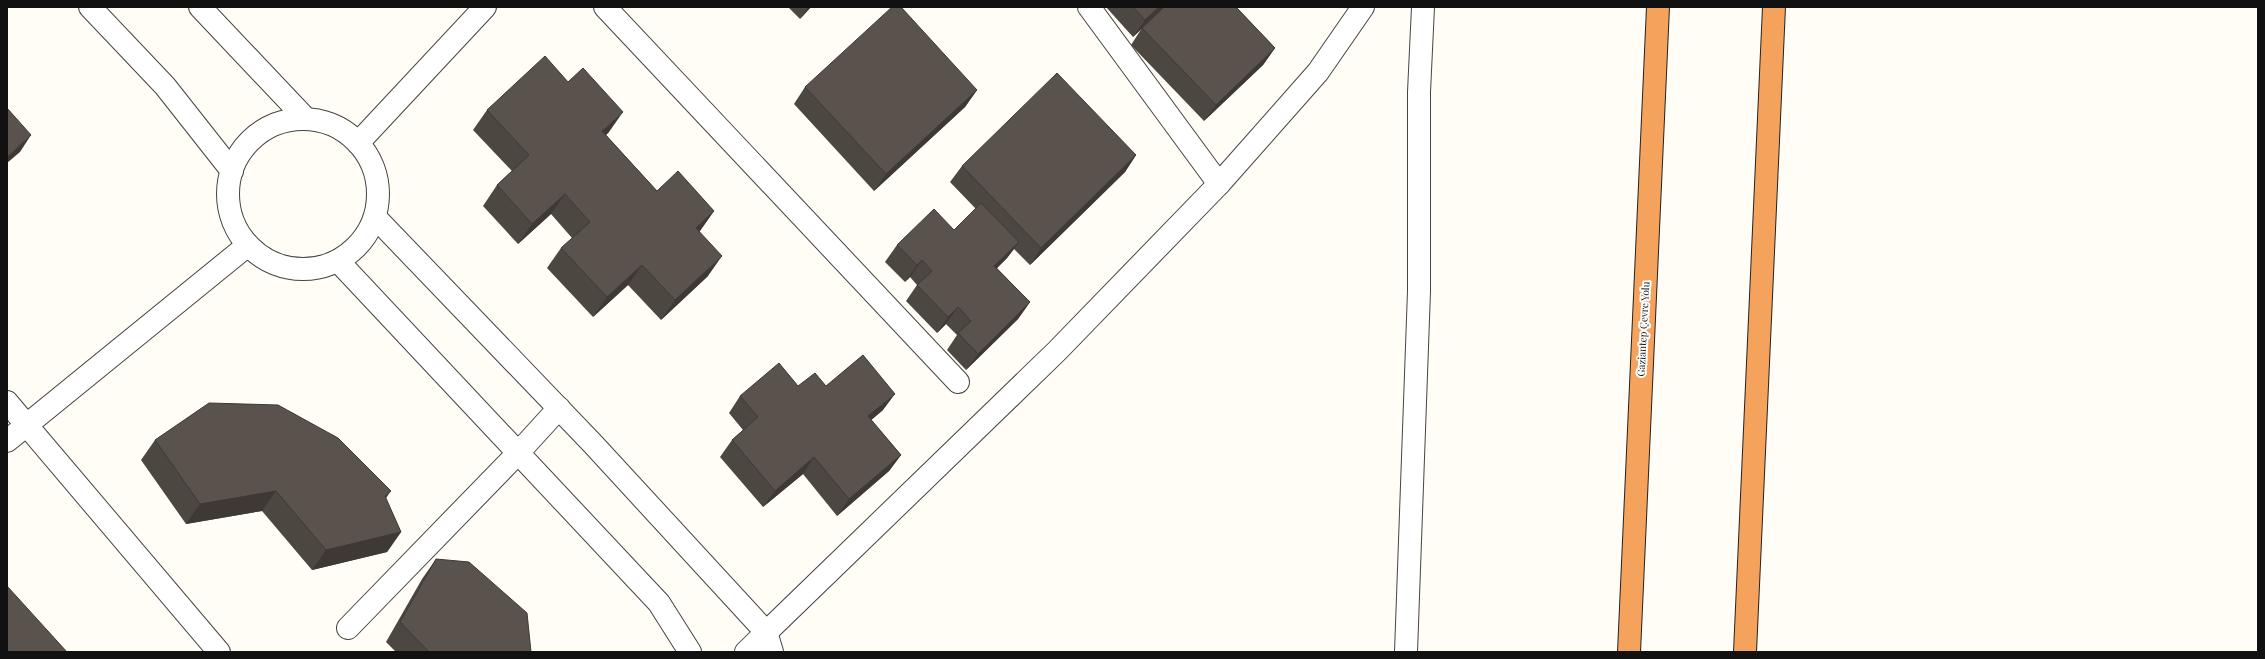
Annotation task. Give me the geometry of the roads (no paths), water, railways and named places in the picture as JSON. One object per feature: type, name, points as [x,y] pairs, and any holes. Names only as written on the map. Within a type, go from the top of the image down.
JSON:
[{"type":"highway","name":"Gaziantep Çevre Yolu","points":[[1629,652],[1658,7]]},
{"type":"highway","points":[[1745,652],[1774,7]]},
{"type":"street","points":[[90,7],[165,86],[232,171]]},
{"type":"street","points":[[200,7],[306,119]]},
{"type":"street","points":[[358,143],[485,7]]},
{"type":"street","points":[[605,7],[958,382]]},
{"type":"street","points":[[1088,7],[1219,184]]},
{"type":"street","points":[[746,652],[769,642],[1057,351],[1219,184],[1318,72],[1363,7]]},
{"type":"street","points":[[1406,652],[1419,299],[1419,92],[1423,7]]},
{"type":"street","points":[[306,119],[326,122],[343,131],[358,143],[369,159],[376,178],[378,197],[374,217],[366,235],[354,249],[338,261],[320,267],[300,269],[281,266],[263,258],[248,245],[237,229],[230,210],[228,191],[232,171],[240,153],[258,135],[269,127],[287,121],[306,119]]},
{"type":"street","points":[[374,217],[559,408],[769,642]]},
{"type":"street","points":[[7,441],[27,423],[248,245]]},
{"type":"street","points":[[338,261],[659,603],[690,652]]},
{"type":"street","points":[[7,402],[27,423],[219,652]]},
{"type":"street","points":[[348,628],[518,453],[559,408]]}]
